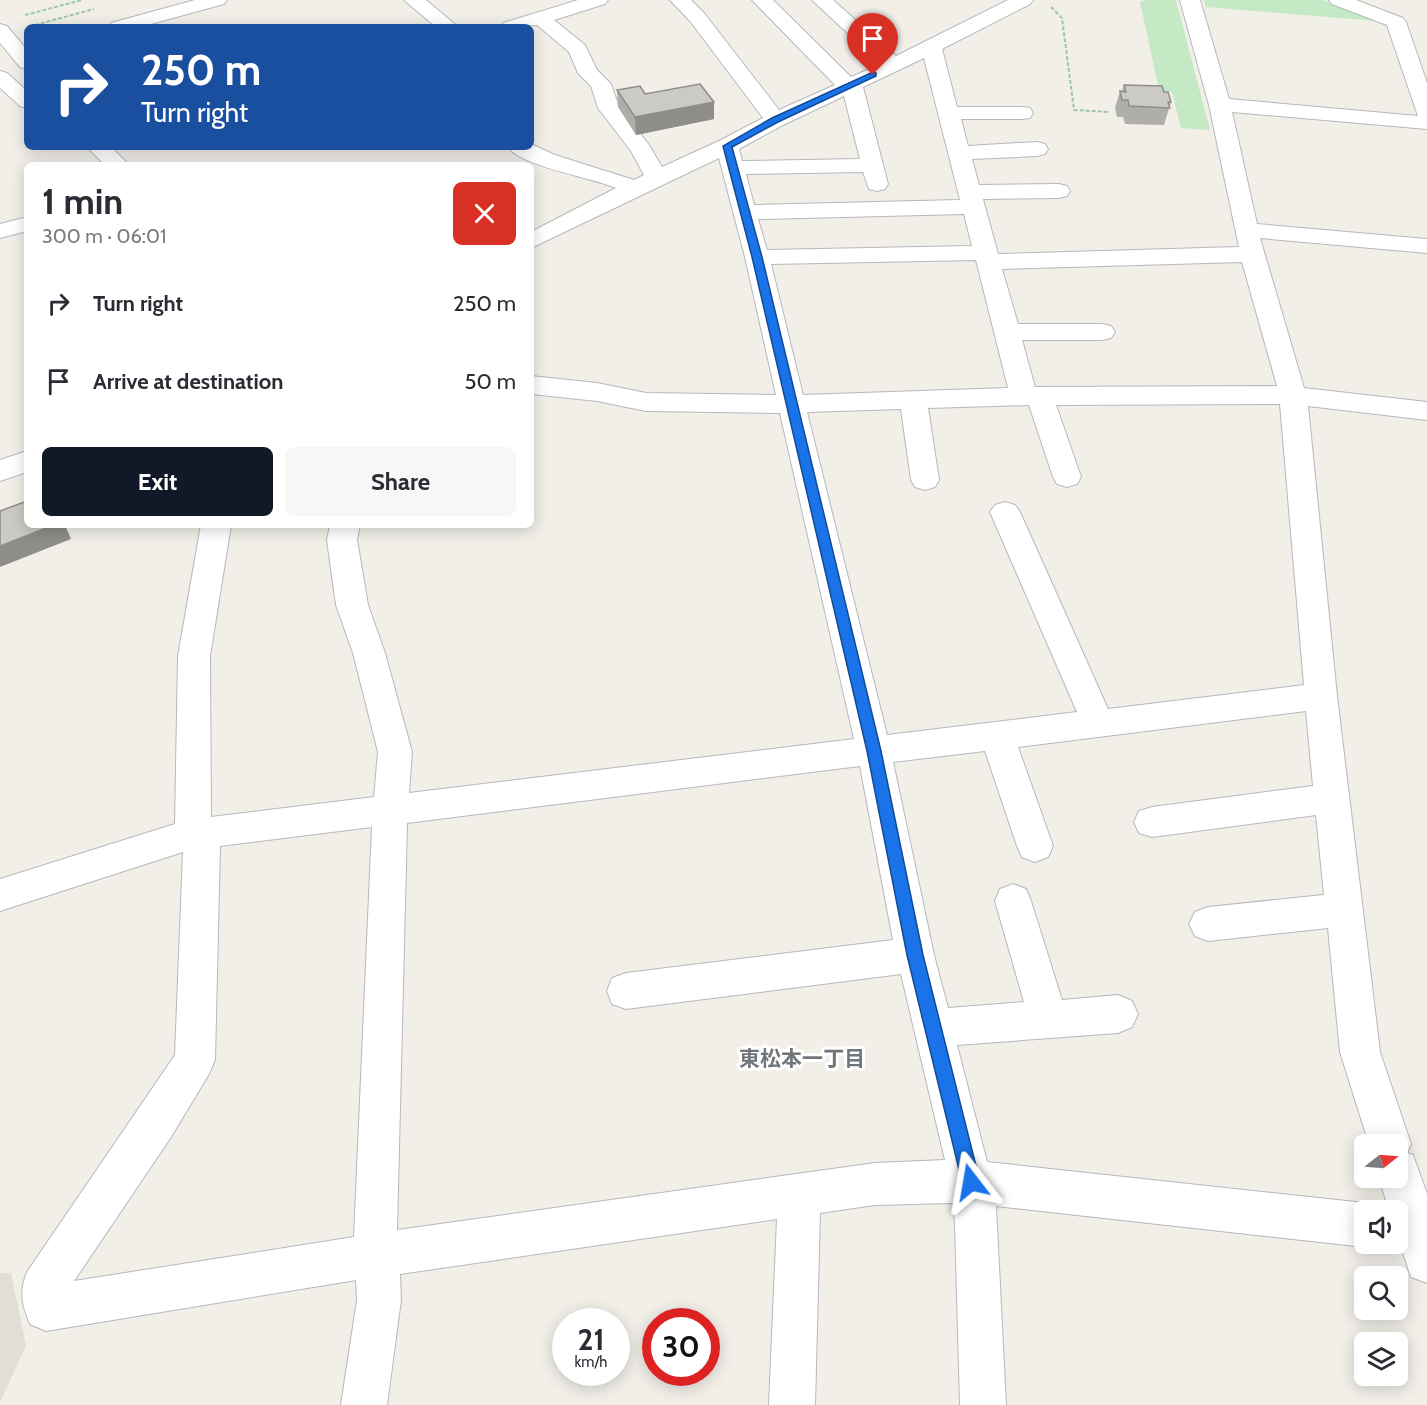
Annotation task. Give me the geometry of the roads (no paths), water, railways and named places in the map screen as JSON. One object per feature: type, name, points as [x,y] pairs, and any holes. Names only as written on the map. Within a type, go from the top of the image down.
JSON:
[{"type":"street","points":[[129,24],[217,0]]},
{"type":"street","points":[[414,0],[444,24]]},
{"type":"street","points":[[520,24],[598,0]]},
{"type":"street","points":[[680,0],[697,17],[775,120]]},
{"type":"street","points":[[762,0],[850,85],[884,209]]},
{"type":"street","points":[[822,0],[894,65]]},
{"type":"street","points":[[730,157],[775,120],[894,65],[1023,0]]},
{"type":"street","points":[[1190,0],[1220,105],[1249,230],[1252,254],[1293,394],[1321,696],[1360,1052],[1387,1134]]},
{"type":"street","points":[[1339,0],[1402,23],[1427,41]]},
{"type":"street","points":[[540,18],[578,49],[588,73],[601,84],[609,108],[641,150],[656,177]]},
{"type":"street","points":[[1402,23],[1427,113]]},
{"type":"street","points":[[0,30],[24,59]]},
{"type":"street","points":[[931,46],[1008,332],[1032,396],[1067,477]]},
{"type":"street","points":[[0,77],[24,99]]},
{"type":"street","points":[[1220,105],[1427,123]]},
{"type":"street","points":[[949,113],[1022,113]]},
{"type":"street","points":[[960,153],[1037,149]]},
{"type":"street","points":[[101,150],[115,162]]},
{"type":"street","points":[[524,150],[538,158],[620,181],[634,188]]},
{"type":"street","points":[[730,157],[757,257],[874,751],[915,955],[971,1182],[977,1224],[983,1405]]},
{"type":"street","points":[[534,240],[656,177],[730,157],[872,165]]},
{"type":"street","points":[[745,212],[884,209],[1059,191]]},
{"type":"street","points":[[0,231],[24,225]]},
{"type":"street","points":[[1249,230],[1427,246]]},
{"type":"street","points":[[757,257],[1252,254]]},
{"type":"street","points":[[1008,332],[1102,332]]},
{"type":"street","points":[[534,385],[597,392],[646,402],[790,404],[913,398],[1293,394],[1427,411]]},
{"type":"street","points":[[913,398],[926,480]]},
{"type":"street","points":[[0,471],[24,462]]},
{"type":"street","points":[[1005,512],[1098,723]]},
{"type":"street","points":[[215,528],[194,656],[197,834],[195,1060],[156,1122],[43,1288],[46,1308],[377,1255],[875,1184],[932,1181],[971,1182],[1354,1224]]},
{"type":"street","points":[[344,528],[342,540],[351,605],[369,653],[395,752],[390,811],[375,1225],[379,1300],[364,1405]]},
{"type":"street","points":[[0,895],[197,834],[1321,696]]},
{"type":"street","points":[[997,736],[1035,846]]},
{"type":"street","points":[[1152,822],[1332,798]]},
{"type":"street","points":[[1013,901],[1048,1018]]},
{"type":"street","points":[[1208,924],[1345,910]]},
{"type":"street","points":[[626,991],[915,955]]},
{"type":"street","points":[[932,1028],[1118,1014]]},
{"type":"street","points":[[1403,1188],[1417,1238]]},
{"type":"street","points":[[792,1405],[799,1196]]},
{"type":"district","name":"東松本一丁目","points":[[802,1058]]}]
